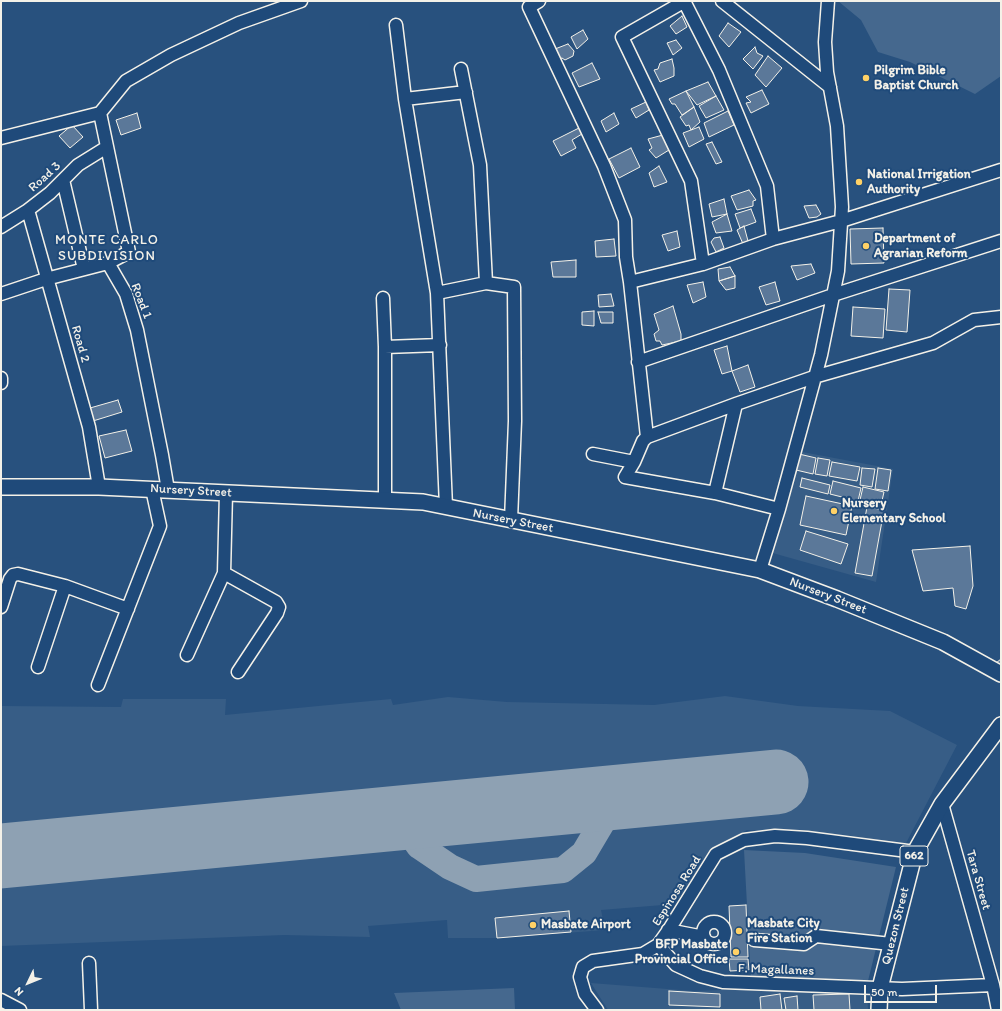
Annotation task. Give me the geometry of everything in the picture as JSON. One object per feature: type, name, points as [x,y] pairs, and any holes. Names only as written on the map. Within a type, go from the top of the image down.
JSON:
[{"type":"main road","name":"Nursery Street","points":[[1,487],[99,487],[423,502],[760,570],[837,599],[943,642],[1001,674]]},
{"type":"main road","name":"Quezon Street","points":[[879,1010],[880,988],[915,852],[942,804],[999,732]]},
{"type":"street","points":[[1,138],[100,113],[126,81],[171,55],[239,23],[301,1]]},
{"type":"street","points":[[703,264],[691,181],[622,37],[684,1],[719,70],[767,186],[774,239]]},
{"type":"street","points":[[722,1],[830,86]]},
{"type":"street","points":[[760,570],[779,509],[821,355],[838,271],[842,207],[837,126],[827,72],[825,42],[828,1]]},
{"type":"street","points":[[531,3],[604,166],[625,220],[626,257],[647,437]]},
{"type":"street","points":[[396,25],[405,99],[438,293],[446,507]]},
{"type":"street","points":[[461,69],[480,165],[486,283]]},
{"type":"street","points":[[405,99],[466,92]]},
{"type":"street","points":[[1,294],[46,279],[108,263],[128,252],[100,113]]},
{"type":"street","name":"Road 3","points":[[1,227],[28,210],[50,193],[78,166],[107,146]]},
{"type":"street","points":[[630,282],[703,264],[774,239],[841,220],[1001,170]]},
{"type":"street","points":[[63,180],[84,269]]},
{"type":"street","name":"Road 2","points":[[28,210],[46,279],[89,427],[99,487]]},
{"type":"street","points":[[638,362],[833,295],[1001,241]]},
{"type":"street","name":"Road 1","points":[[108,263],[126,294],[137,330],[168,490]]},
{"type":"street","points":[[438,293],[486,283],[514,287],[515,421],[511,520]]},
{"type":"street","points":[[383,298],[385,347],[385,500]]},
{"type":"street","points":[[779,509],[715,493],[625,477],[647,437],[814,377],[933,344],[974,320],[1001,317]]},
{"type":"street","points":[[385,347],[440,346]]},
{"type":"street","points":[[1,378],[1,383]]},
{"type":"street","points":[[715,493],[736,404]]},
{"type":"street","points":[[593,454],[634,462]]},
{"type":"street","points":[[98,685],[160,526],[152,489]]},
{"type":"street","points":[[187,655],[224,573],[226,493]]},
{"type":"street","points":[[224,573],[276,602],[279,607],[277,613],[238,672]]},
{"type":"street","points":[[1,608],[10,579],[13,575],[18,574],[65,586],[128,609]]},
{"type":"street","points":[[38,667],[65,586]]},
{"type":"street","name":"Tara Street","points":[[942,804],[993,985],[998,1010]]},
{"type":"street","name":"Espinosa Road","points":[[597,1010],[585,994],[580,977],[583,967],[592,961],[643,954],[658,944],[716,854],[744,840],[775,836],[808,838],[915,852]]},
{"type":"street","points":[[668,930],[704,937]]},
{"type":"street","points":[[754,940],[804,944],[816,936],[891,944]]},
{"type":"street","name":"F. Magallanes","points":[[658,944],[676,965],[700,976],[724,982],[902,989],[993,985]]},
{"type":"street","points":[[89,963],[91,1010]]},
{"type":"street","points":[[1,1000],[20,1010]]},
{"type":"shaded area","points":[[838,1],[1001,1],[1001,76],[975,94],[910,62],[878,52],[861,20]]},
{"type":"shaded area","name":"Nursery Elementary School","points":[[797,451],[893,469],[876,582],[769,552]]},
{"type":"shaded area","points":[[725,696],[798,706],[890,711],[957,745],[905,845],[847,835],[747,830],[710,852],[675,904],[601,910],[605,930],[497,938],[448,938],[447,920],[368,926],[370,937],[284,935],[1,946],[1,706],[121,707],[123,699],[226,699],[225,715],[391,699],[393,705],[448,697],[507,702],[654,705]]},
{"type":"shaded area","points":[[744,850],[805,853],[896,867],[868,981],[751,979]]},
{"type":"shaded area","points":[[591,983],[693,991],[801,987],[867,990],[868,1010],[608,1010]]},
{"type":"shaded area","points":[[514,988],[515,1010],[401,1010],[394,993]]},
{"type":"building","points":[[682,16],[687,27],[676,34],[670,26]]},
{"type":"building","points":[[728,23],[741,32],[729,47],[719,36]]},
{"type":"building","points":[[583,30],[588,39],[577,49],[571,37]]},
{"type":"building","points":[[676,40],[682,48],[673,55],[667,43]]},
{"type":"building","points":[[568,44],[574,51],[573,56],[565,60],[562,58],[559,59],[555,49]]},
{"type":"building","points":[[755,47],[757,53],[763,56],[753,69],[743,59]]},
{"type":"building","points":[[768,56],[782,68],[766,87],[755,75]]},
{"type":"building","points":[[672,59],[674,76],[660,82],[654,70],[658,69],[660,63]]},
{"type":"building","points":[[592,63],[600,79],[579,87],[572,73]]},
{"type":"building","points":[[708,82],[716,96],[697,105],[686,91]]},
{"type":"building","points":[[762,90],[769,104],[751,113],[746,103],[751,102],[746,97]]},
{"type":"building","points":[[686,91],[694,107],[682,115],[675,104],[672,104],[669,99]]},
{"type":"building","points":[[716,96],[724,110],[706,118],[699,106]]},
{"type":"building","points":[[646,102],[649,110],[636,118],[631,109]]},
{"type":"building","points":[[694,107],[700,122],[691,130],[689,125],[686,126],[680,117]]},
{"type":"building","points":[[728,111],[734,125],[709,137],[704,123]]},
{"type":"building","points":[[137,113],[141,128],[121,135],[116,120]]},
{"type":"building","points":[[614,113],[619,124],[606,132],[601,121]]},
{"type":"building","points":[[72,125],[83,137],[70,148],[59,136]]},
{"type":"building","points":[[699,127],[704,139],[689,147],[683,133]]},
{"type":"building","points":[[579,128],[582,134],[572,140],[576,148],[561,156],[553,141]]},
{"type":"building","points":[[663,135],[669,150],[656,158],[649,150],[652,148],[648,139]]},
{"type":"building","points":[[712,142],[722,162],[716,164],[706,144]]},
{"type":"building","points":[[631,148],[640,167],[619,178],[609,159]]},
{"type":"building","points":[[659,166],[667,182],[654,187],[649,173]]},
{"type":"building","points":[[749,190],[756,200],[753,201],[753,206],[737,210],[731,196]]},
{"type":"building","points":[[724,199],[727,214],[712,217],[709,204]]},
{"type":"building","points":[[816,205],[821,214],[817,217],[809,218],[804,206]]},
{"type":"building","points":[[751,209],[756,222],[740,228],[735,214]]},
{"type":"building","points":[[727,214],[732,231],[716,233],[712,222]]},
{"type":"building","points":[[744,226],[748,241],[743,244],[737,230]]},
{"type":"building","points":[[883,228],[884,263],[851,264],[850,229]]},
{"type":"building","points":[[677,231],[680,247],[668,251],[662,235]]},
{"type":"building","points":[[720,237],[724,248],[716,252],[711,242],[714,238]]},
{"type":"building","points":[[614,239],[616,256],[596,257],[595,241]]},
{"type":"building","points":[[576,260],[576,277],[553,277],[551,262]]},
{"type":"building","points":[[811,264],[815,273],[797,280],[791,266]]},
{"type":"building","points":[[730,267],[735,276],[719,281],[718,269]]},
{"type":"building","points":[[735,276],[735,288],[726,290],[719,281]]},
{"type":"building","points":[[703,282],[706,297],[693,303],[687,285]]},
{"type":"building","points":[[775,282],[780,301],[766,305],[759,287]]},
{"type":"building","points":[[889,289],[910,290],[907,332],[886,330]]},
{"type":"building","points":[[611,294],[614,306],[599,307],[598,295]]},
{"type":"building","points":[[673,306],[681,334],[681,341],[662,345],[660,341],[656,341],[654,334],[659,330],[654,314]]},
{"type":"building","points":[[853,307],[885,309],[883,338],[851,336]]},
{"type":"building","points":[[594,311],[594,326],[582,325],[582,312]]},
{"type":"building","points":[[598,312],[613,312],[613,323],[601,323]]},
{"type":"building","points":[[727,346],[732,371],[722,374],[714,350]]},
{"type":"building","points":[[748,365],[755,387],[740,392],[732,371]]},
{"type":"building","points":[[118,400],[122,412],[93,421],[90,408]]},
{"type":"building","points":[[126,430],[132,451],[105,458],[99,436]]},
{"type":"building","points":[[799,454],[816,458],[813,474],[796,470]]},
{"type":"building","points":[[818,458],[830,460],[827,476],[815,474]]},
{"type":"building","points":[[832,462],[860,467],[857,481],[829,476]]},
{"type":"building","points":[[862,468],[875,469],[872,487],[860,485]]},
{"type":"building","points":[[878,468],[891,470],[888,491],[875,489]]},
{"type":"building","points":[[802,478],[830,485],[828,494],[800,487]]},
{"type":"building","points":[[833,481],[861,488],[858,501],[830,494]]},
{"type":"building","points":[[863,487],[884,492],[881,505],[860,500]]},
{"type":"building","points":[[806,496],[852,506],[846,535],[800,525]]},
{"type":"building","points":[[867,507],[884,510],[872,576],[855,573]]},
{"type":"building","points":[[806,531],[848,544],[841,564],[800,550]]},
{"type":"building","points":[[970,546],[973,586],[966,609],[955,606],[953,588],[923,591],[912,550]]},
{"type":"building","points":[[1001,659],[1001,666],[996,663]]},
{"type":"building","name":"Masbate City Fire Station","points":[[746,905],[748,957],[731,957],[729,906]]},
{"type":"building","name":"Masbate Airport","points":[[569,911],[571,932],[497,938],[495,918]]},
{"type":"building","points":[[729,959],[748,959],[749,970],[730,971]]},
{"type":"building","points":[[669,991],[720,994],[720,1007],[669,1005]]},
{"type":"building","points":[[780,994],[782,1010],[761,1010],[760,997]]},
{"type":"building","points":[[849,994],[850,1010],[814,1010],[813,995]]},
{"type":"building","points":[[797,996],[798,1010],[786,1010],[784,998]]},
{"type":"taxiway","points":[[603,821],[625,797]]},
{"type":"taxiway","points":[[396,818],[403,823],[419,846],[450,867],[476,879],[563,870],[584,853],[603,821],[603,815],[589,800]]},
{"type":"taxiway","points":[[419,846],[419,831],[429,815]]},
{"type":"runway","points":[[1,856],[776,782]]},
{"type":"place","name":"Pilgrim Bible Baptist Church","points":[[866,78]]},
{"type":"place","name":"National Irrigation Authority","points":[[859,182]]},
{"type":"place","name":"Department of Agrarian Reform","points":[[866,246]]},
{"type":"place","name":"Nursery Elementary School","points":[[834,511]]},
{"type":"place","name":"Masbate Airport","points":[[533,925]]},
{"type":"place","name":"Masbate City Fire Station","points":[[739,931]]},
{"type":"place","name":"BFP Masbate Provincial Office","points":[[736,952]]},
{"type":"district","name":"MONTE CARLO SUBDIVISION","points":[[107,248]]}]
